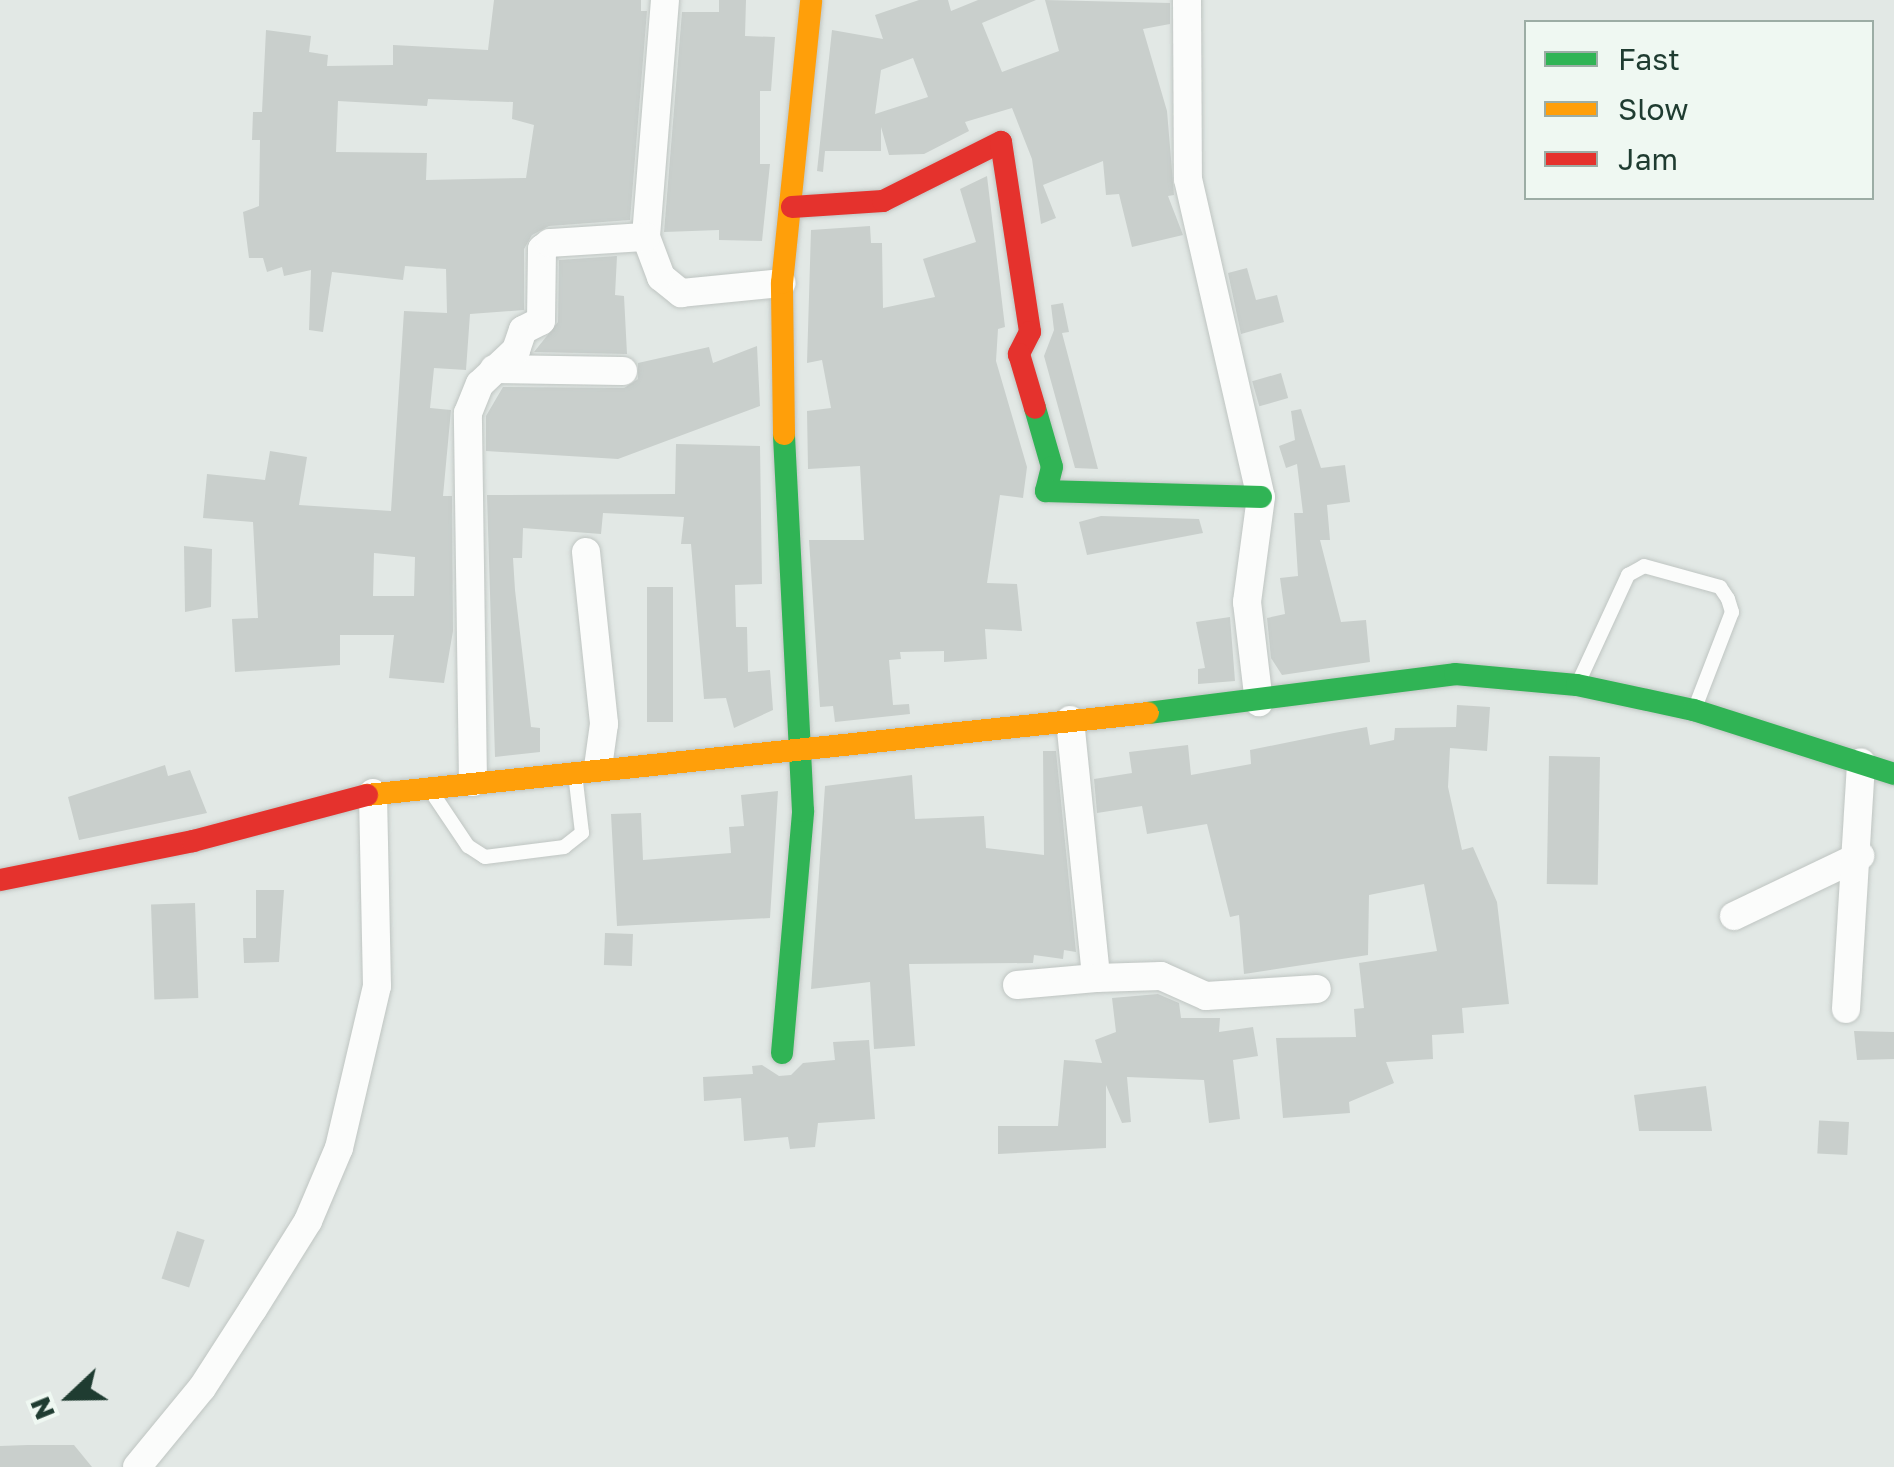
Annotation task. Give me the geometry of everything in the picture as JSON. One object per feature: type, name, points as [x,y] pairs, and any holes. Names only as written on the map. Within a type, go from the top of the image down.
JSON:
[{"type":"street","points":[[665,0],[646,237],[660,276],[681,292],[782,283]]},
{"type":"street","points":[[782,1053],[803,810],[796,750],[782,283],[811,0]]},
{"type":"street","points":[[1187,0],[1188,179],[1261,497],[1247,602],[1259,702]]},
{"type":"street","points":[[792,208],[882,200],[1001,142],[1009,162],[1030,332],[1018,354],[1052,467],[1046,490],[1261,497]]},
{"type":"street","points":[[474,782],[468,413],[480,384],[516,350],[523,330],[541,320],[542,249],[550,243],[646,237]]},
{"type":"street","points":[[494,370],[623,371]]},
{"type":"street","points":[[586,552],[604,724],[586,770]]},
{"type":"street","points":[[0,880],[193,841],[373,793],[1259,702],[1456,674],[1577,684],[1694,710],[1894,774]]},
{"type":"street","points":[[1070,720],[1096,978]]},
{"type":"street","points":[[1846,1009],[1860,856],[1861,762]]},
{"type":"street","points":[[137,1467],[202,1388],[262,1294],[308,1221],[339,1148],[377,986],[373,793]]},
{"type":"street","points":[[1734,916],[1860,856]]},
{"type":"street","points":[[1016,984],[1160,976],[1206,996],[1317,989]]},
{"type":"lane","points":[[1577,684],[1628,574],[1644,566],[1720,588],[1728,599],[1732,612],[1694,710]]},
{"type":"lane","points":[[428,786],[468,846],[485,857],[580,841],[586,770]]},
{"type":"building","points":[[494,0],[641,0],[641,11],[647,11],[630,220],[549,226],[532,235],[524,249],[524,310],[470,314],[466,370],[434,368],[430,408],[451,410],[443,496],[452,496],[453,631],[444,683],[389,678],[394,635],[340,635],[340,665],[235,672],[232,619],[258,618],[253,522],[203,518],[207,474],[265,480],[270,451],[307,457],[299,505],[391,511],[404,311],[447,313],[446,269],[405,266],[403,280],[332,272],[323,332],[309,330],[311,270],[284,276],[282,267],[267,272],[263,258],[249,258],[243,212],[259,206],[260,140],[252,140],[253,112],[262,112],[266,30],[311,36],[309,52],[328,55],[327,66],[393,65],[393,45],[488,50]],"holes":[[[428,99],[513,102],[512,119],[534,125],[526,178],[426,180],[427,153],[336,152],[338,101],[427,106]],[[374,553],[415,557],[414,596],[373,596]]]},
{"type":"building","points":[[719,0],[746,0],[745,36],[775,37],[771,91],[760,91],[760,164],[770,164],[762,241],[719,240],[719,230],[664,232],[682,12],[719,12]]},
{"type":"building","points":[[919,0],[948,0],[951,11],[978,0],[1036,0],[982,23],[1002,72],[1059,51],[1045,0],[1170,3],[1170,24],[1143,29],[1167,111],[1174,195],[1168,196],[1183,235],[1132,247],[1119,194],[1106,195],[1103,161],[1043,185],[1056,218],[1041,224],[1032,159],[1012,108],[965,122],[969,131],[924,154],[889,155],[881,127],[881,151],[825,151],[823,172],[817,171],[832,30],[883,39],[875,15]],"holes":[[[913,58],[928,97],[875,114],[881,70]]]},
{"type":"building","points":[[987,176],[1005,327],[998,329],[996,361],[1027,467],[1023,498],[1000,495],[987,583],[1017,584],[1022,631],[985,629],[987,659],[944,662],[944,651],[900,652],[901,659],[889,660],[893,705],[909,704],[910,714],[835,722],[833,706],[820,707],[809,540],[864,540],[860,466],[808,469],[807,411],[831,408],[822,360],[807,363],[811,230],[870,226],[871,243],[882,243],[883,308],[935,297],[923,259],[976,242],[960,189]]},
{"type":"building","points":[[617,256],[615,295],[624,296],[627,354],[534,352],[558,322],[559,260]]},
{"type":"building","points":[[1247,268],[1256,300],[1277,295],[1284,322],[1241,334],[1228,273]]},
{"type":"building","points":[[1063,303],[1069,332],[1062,333],[1098,469],[1075,468],[1044,356],[1054,330],[1051,305]]},
{"type":"building","points":[[757,346],[760,406],[618,459],[486,451],[486,416],[503,387],[624,388],[638,379],[638,363],[709,347],[713,363]]},
{"type":"building","points":[[1281,373],[1288,398],[1259,406],[1252,381]]},
{"type":"building","points":[[1301,409],[1321,468],[1345,465],[1350,502],[1327,505],[1330,540],[1320,540],[1341,622],[1366,620],[1370,662],[1282,675],[1271,658],[1267,618],[1285,614],[1280,578],[1298,576],[1294,513],[1303,513],[1297,464],[1286,468],[1279,446],[1295,440],[1291,411]]},
{"type":"building","points":[[676,444],[760,446],[762,584],[735,585],[736,627],[747,627],[748,672],[770,670],[773,710],[734,728],[726,698],[704,699],[691,544],[681,544],[684,517],[603,513],[601,534],[523,528],[522,558],[513,558],[515,590],[531,727],[540,728],[540,752],[495,757],[487,495],[675,494]]},
{"type":"building","points":[[1101,516],[1199,519],[1203,533],[1087,555],[1079,522]]},
{"type":"building","points":[[184,546],[212,549],[211,607],[185,612]]},
{"type":"building","points":[[647,587],[673,587],[673,722],[647,722]]},
{"type":"building","points":[[1230,617],[1235,681],[1198,684],[1198,669],[1205,668],[1196,622]]},
{"type":"building","points":[[1457,705],[1490,707],[1487,751],[1450,748],[1448,787],[1462,850],[1473,847],[1497,902],[1509,1004],[1462,1008],[1464,1033],[1432,1035],[1433,1059],[1386,1062],[1394,1083],[1349,1102],[1350,1113],[1283,1118],[1276,1038],[1356,1037],[1354,1009],[1364,1008],[1359,963],[1437,951],[1424,884],[1369,895],[1368,955],[1244,974],[1239,915],[1230,917],[1207,824],[1147,834],[1142,806],[1097,813],[1094,779],[1132,773],[1129,752],[1188,745],[1191,775],[1251,764],[1250,750],[1367,727],[1370,745],[1394,740],[1395,728],[1456,727]]},
{"type":"building","points":[[1043,751],[1056,751],[1076,952],[1064,950],[1063,959],[1034,955],[1033,963],[909,964],[915,1046],[874,1049],[870,982],[811,989],[825,786],[912,775],[915,819],[984,816],[986,848],[1044,855]]},
{"type":"building","points":[[1549,756],[1600,757],[1598,885],[1547,884]]},
{"type":"building","points":[[165,765],[168,776],[190,770],[207,813],[79,840],[68,797]]},
{"type":"building","points":[[778,791],[770,918],[617,926],[611,814],[641,813],[643,860],[731,853],[729,827],[744,826],[741,795]]},
{"type":"building","points":[[256,890],[284,890],[279,962],[244,963],[243,938],[256,938]]},
{"type":"building","points":[[195,903],[198,998],[154,999],[151,905]]},
{"type":"building","points":[[605,933],[633,934],[632,966],[604,965]]},
{"type":"building","points":[[1158,994],[1179,1003],[1181,1018],[1220,1018],[1219,1032],[1253,1027],[1258,1056],[1233,1060],[1240,1119],[1209,1123],[1204,1080],[1127,1077],[1131,1122],[1122,1123],[1106,1085],[1106,1148],[998,1154],[998,1126],[1058,1126],[1064,1060],[1102,1063],[1095,1040],[1116,1032],[1112,998]]},
{"type":"building","points":[[1854,1031],[1894,1032],[1894,1059],[1857,1060]]},
{"type":"building","points":[[869,1040],[875,1119],[818,1123],[815,1147],[790,1149],[788,1137],[744,1141],[741,1098],[704,1101],[703,1077],[753,1074],[752,1066],[762,1065],[779,1076],[791,1075],[803,1063],[835,1060],[833,1042]]},
{"type":"building","points":[[1706,1086],[1712,1131],[1639,1131],[1634,1095]]},
{"type":"building","points":[[1819,1120],[1849,1122],[1847,1155],[1817,1153]]},
{"type":"building","points":[[177,1231],[205,1240],[189,1288],[162,1279]]},
{"type":"building","points":[[74,1445],[92,1467],[0,1467],[0,1446]]},
{"type":"traffic: fast","points":[[1035,408],[1052,467],[1046,491],[1261,497]]},
{"type":"traffic: fast","points":[[782,1053],[803,811],[784,434]]},
{"type":"traffic: fast","points":[[1148,713],[1455,674],[1577,685],[1694,710],[1894,774]]},
{"type":"traffic: slow","points":[[784,434],[782,283],[811,0]]},
{"type":"traffic: slow","points":[[367,795],[1148,713]]},
{"type":"traffic: jam","points":[[792,207],[883,201],[1001,142],[1030,332],[1019,354],[1035,408]]},
{"type":"traffic: jam","points":[[0,880],[193,841],[367,795]]}]
